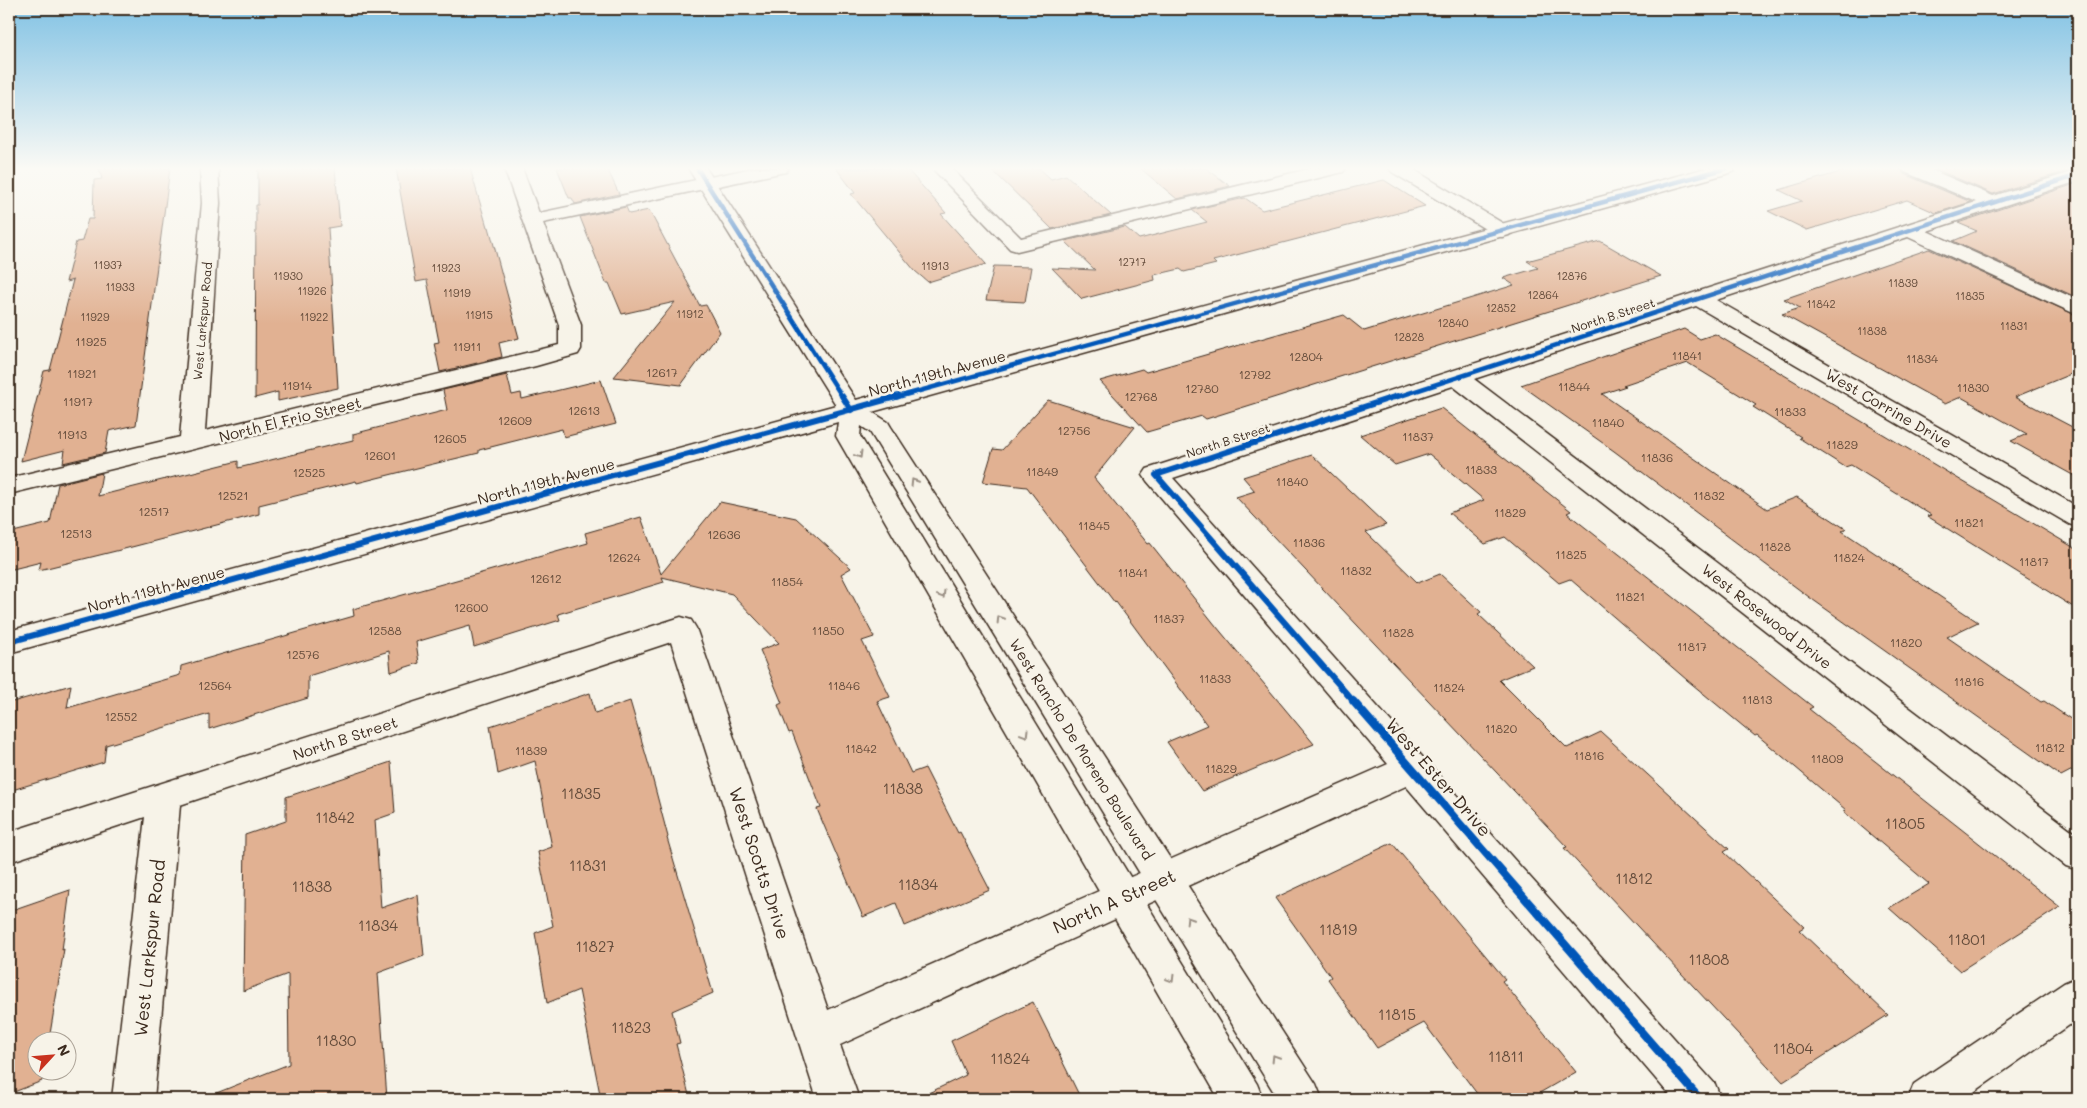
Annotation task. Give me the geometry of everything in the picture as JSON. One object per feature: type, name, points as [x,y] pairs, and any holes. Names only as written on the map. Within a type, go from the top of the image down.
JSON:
[{"type":"street","name":"West Larkspur Road","points":[[192,443],[210,220]]},
{"type":"street","name":"North El Frio Street","points":[[9,486],[536,359],[570,349],[570,325],[531,220]]},
{"type":"street","name":"West Rancho De Moreno Boulevard","points":[[729,220],[851,410],[879,427],[1301,1099]]},
{"type":"street","points":[[992,220],[1017,245],[1122,220]]},
{"type":"street","points":[[1483,220],[1502,231]]},
{"type":"street","name":"North 119th Avenue","points":[[9,642],[1542,220]]},
{"type":"street","name":"North B Street","points":[[1156,475],[1942,220]]},
{"type":"street","points":[[1910,230],[2078,308]]},
{"type":"street","name":"West Corrine Drive","points":[[1699,299],[2078,518]]},
{"type":"street","name":"West Rosewood Drive","points":[[1456,377],[2078,855]]},
{"type":"street","points":[[851,410],[848,436],[1242,1099]]},
{"type":"street","name":"West Ester Drive","points":[[1156,475],[1700,1099]]},
{"type":"street","name":"North B Street","points":[[9,847],[681,628]]},
{"type":"street","name":"West Scotts Drive","points":[[681,628],[838,1099]]},
{"type":"street","name":"North A Street","points":[[817,1034],[1412,768]]},
{"type":"street","name":"West Larkspur Road","points":[[133,1099],[164,797]]},
{"type":"street","points":[[1929,1099],[2078,996]]},
{"type":"building","points":[[88,220],[163,220],[136,425],[109,431],[105,453],[63,463],[65,450],[21,461],[44,371],[50,370],[73,280],[66,282],[76,242],[82,241]]},
{"type":"building","points":[[256,220],[339,220],[340,226],[328,228],[338,388],[278,401],[278,392],[255,398]]},
{"type":"building","points":[[405,220],[485,220],[487,227],[489,227],[519,338],[499,343],[502,357],[440,372],[434,343],[439,342],[427,280],[416,282]]},
{"type":"building","points":[[581,220],[654,220],[700,306],[706,305],[720,332],[681,385],[614,377],[675,302],[622,314],[609,283],[606,283]]},
{"type":"building","points":[[872,220],[946,220],[986,264],[928,282],[915,271]]},
{"type":"building","points":[[1043,220],[1091,220],[1052,229]]},
{"type":"building","points":[[1204,220],[1372,220],[1213,261],[1216,264],[1184,272],[1180,269],[1154,275],[1155,280],[1082,299],[1052,268],[1095,270],[1065,241],[1125,227],[1139,239],[1207,222]]},
{"type":"building","points":[[1786,220],[1841,220],[1807,230]]},
{"type":"building","points":[[1968,220],[2078,220],[2078,298],[1953,241],[1977,231],[1958,223]]},
{"type":"building","points":[[1600,241],[1661,276],[1206,419],[1202,416],[1147,432],[1100,381],[1142,369],[1146,372],[1344,315],[1364,331],[1514,285],[1503,278],[1538,268],[1527,261]]},
{"type":"building","points":[[1929,249],[2078,316],[2078,371],[2015,397],[2078,430],[2078,478],[2011,441],[2027,434],[1961,397],[1945,404],[1782,314],[1800,308],[1784,299]]},
{"type":"building","points":[[994,266],[1031,267],[1025,302],[986,300]]},
{"type":"building","points":[[1684,329],[1700,339],[1715,334],[2078,550],[2078,610],[1927,516],[1931,515],[1851,465],[1845,467],[1799,438],[1801,437],[1753,407],[1756,405],[1688,363],[1602,394],[1767,509],[1797,497],[1846,529],[1842,531],[1978,622],[1947,637],[2041,702],[2044,701],[2078,724],[2078,767],[2061,776],[1809,597],[1614,451],[1521,385]]},
{"type":"building","points":[[507,375],[512,395],[521,393],[522,399],[601,380],[616,424],[564,437],[562,429],[479,450],[479,453],[259,505],[259,514],[124,549],[39,570],[41,562],[9,570],[9,533],[50,523],[58,484],[102,473],[98,496],[238,461],[238,468],[353,440],[353,434],[447,410],[443,390]]},
{"type":"building","points":[[1048,400],[1135,427],[1094,478],[1148,544],[1150,543],[1314,744],[1202,791],[1167,742],[1207,725],[1116,602],[1027,487],[983,482],[993,449],[1002,450]]},
{"type":"building","points":[[1441,408],[1571,511],[1567,513],[1813,707],[1809,709],[2060,907],[1960,971],[1889,908],[1929,884],[1843,811],[1846,810],[1757,735],[1755,736],[1687,680],[1570,579],[1559,583],[1505,537],[1485,544],[1449,513],[1484,500],[1429,454],[1395,465],[1360,435]]},
{"type":"building","points":[[1312,455],[1386,525],[1366,532],[1418,583],[1440,574],[1481,612],[1478,614],[1533,666],[1499,680],[1567,748],[1601,732],[1729,849],[1724,852],[1804,927],[1799,930],[1888,1015],[1783,1082],[1564,848],[1567,847],[1236,497],[1255,491],[1243,477]]},
{"type":"building","points":[[720,502],[796,518],[851,568],[841,574],[874,637],[862,641],[890,697],[877,701],[911,773],[925,768],[990,890],[905,926],[896,903],[863,917],[817,809],[821,808],[792,732],[789,733],[778,705],[782,703],[760,650],[779,643],[732,594],[662,577],[664,582],[558,614],[560,620],[474,647],[470,626],[416,642],[419,663],[391,672],[389,651],[308,676],[308,698],[209,729],[209,714],[106,745],[104,762],[9,791],[9,703],[71,685],[67,708],[180,675],[181,666],[354,616],[353,609],[588,543],[585,533],[641,517],[661,574]]},
{"type":"building","points":[[590,693],[595,713],[630,701],[650,769],[667,838],[713,993],[672,1011],[680,1043],[676,1044],[690,1099],[601,1099],[579,990],[547,1003],[535,933],[553,926],[538,852],[552,847],[535,761],[498,774],[490,726]]},
{"type":"building","points":[[391,762],[395,813],[375,820],[381,908],[418,895],[424,956],[378,973],[387,1099],[204,1099],[289,1064],[288,974],[243,991],[245,835],[286,821],[286,797]]},
{"type":"building","points":[[1392,843],[1505,979],[1502,981],[1576,1072],[1529,1099],[1481,1099],[1424,1023],[1377,1048],[1328,979],[1331,977],[1275,898]]},
{"type":"building","points":[[70,890],[62,950],[64,949],[51,1030],[28,1030],[28,1080],[42,1081],[9,1094],[9,911]]},
{"type":"building","points":[[1033,1002],[1081,1099],[916,1099],[966,1075],[951,1041]]},
{"type":"cycle path","points":[[730,220],[851,410]]},
{"type":"cycle path","points":[[9,642],[1540,220]]},
{"type":"cycle path","points":[[1700,1099],[1156,475],[1941,220]]}]
